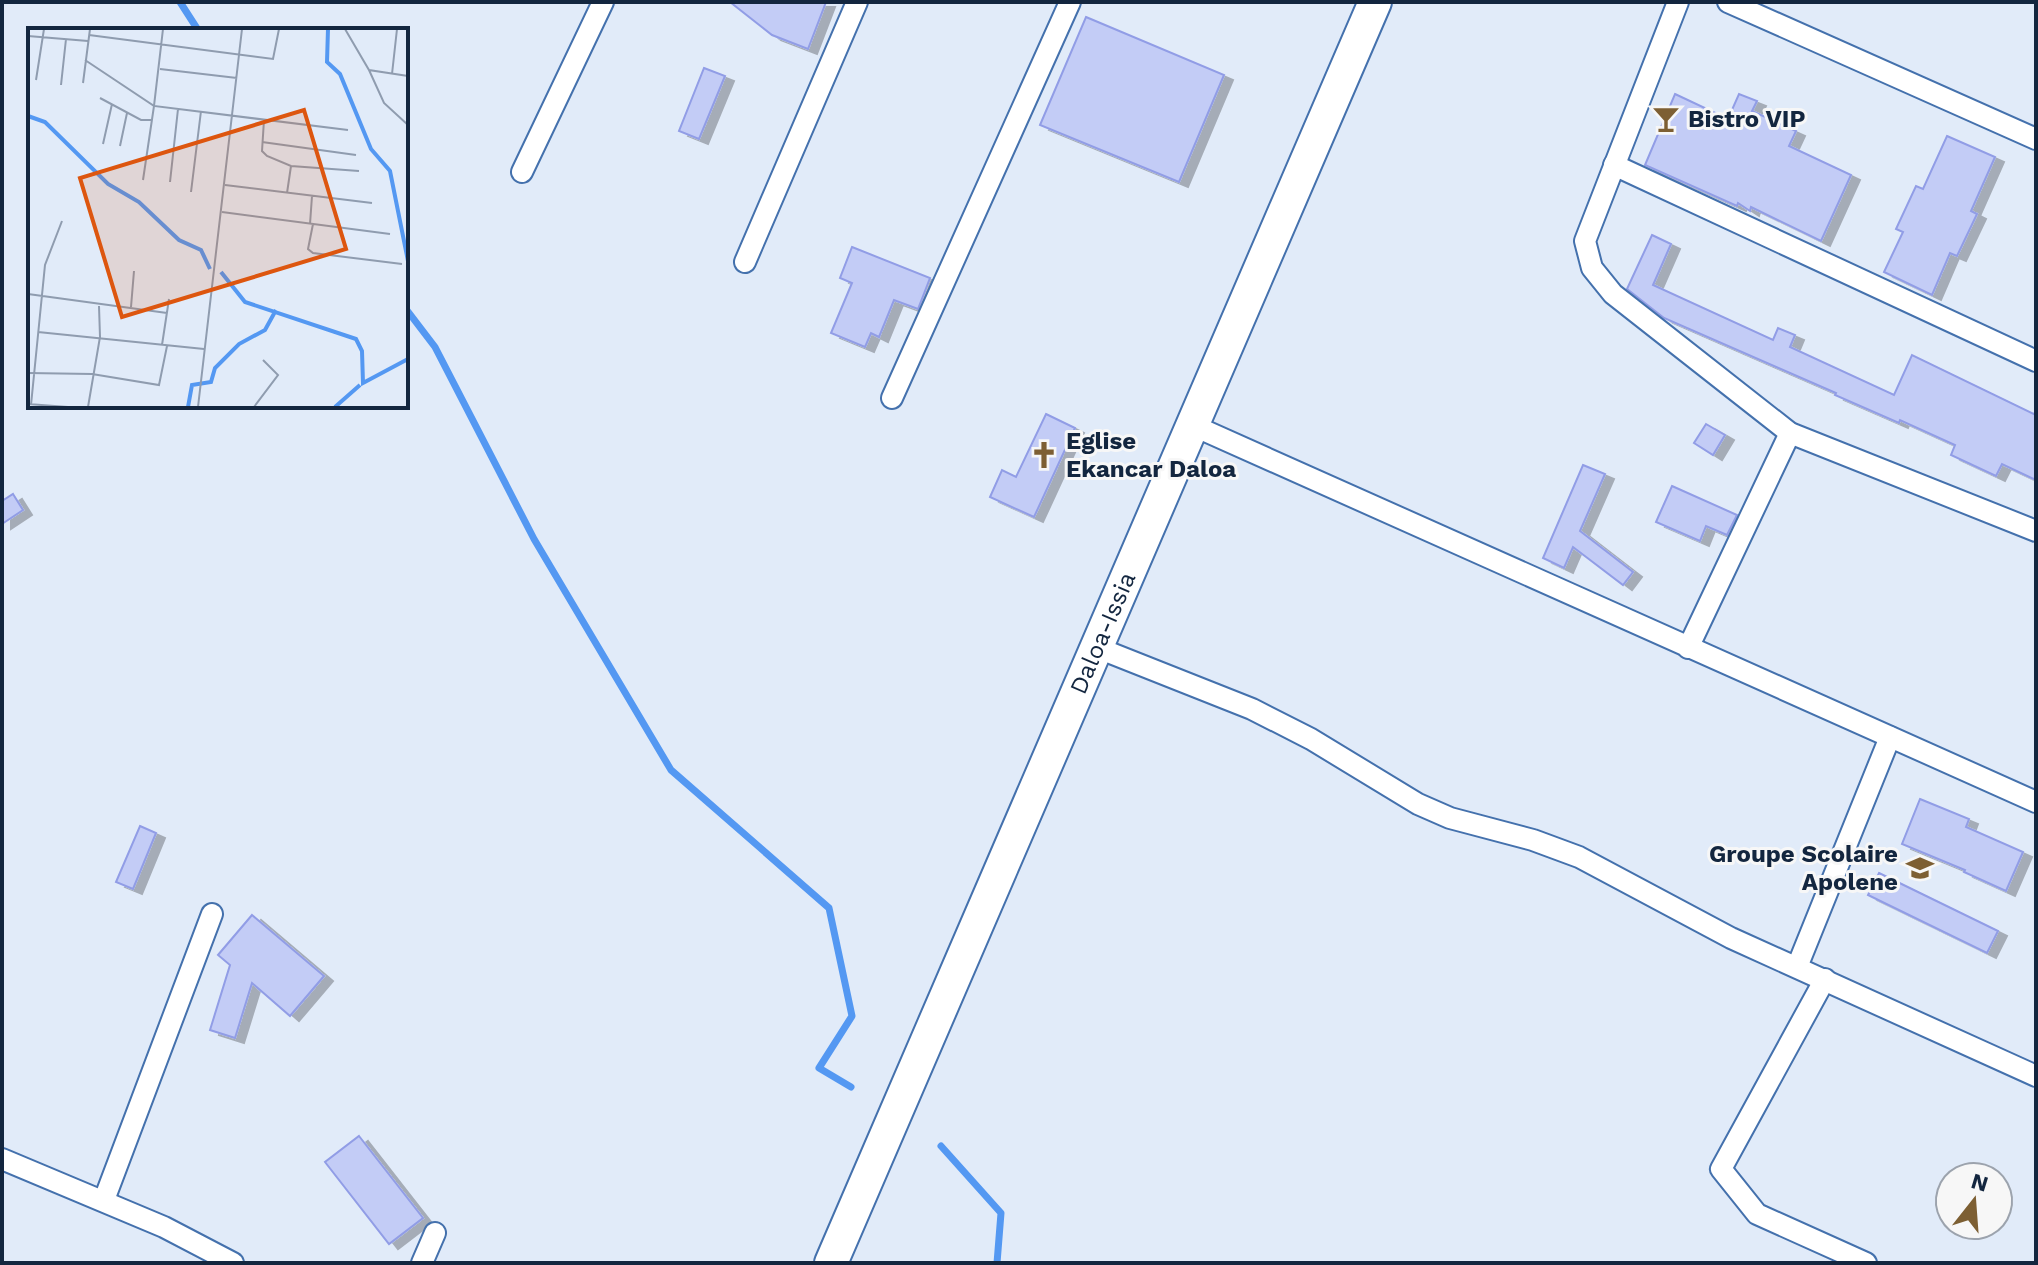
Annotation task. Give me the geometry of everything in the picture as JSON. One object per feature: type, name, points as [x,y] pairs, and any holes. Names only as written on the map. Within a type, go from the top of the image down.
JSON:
[{"type":"main road","name":"Daloa-Issia","points":[[831,1263],[1375,2]]},
{"type":"street","points":[[522,172],[603,2]]},
{"type":"street","points":[[745,262],[857,2]]},
{"type":"street","points":[[892,398],[1070,2]]},
{"type":"street","points":[[1678,2],[1585,241],[1592,268],[1613,294],[1790,433],[2036,531]]},
{"type":"street","points":[[1728,2],[2036,139]]},
{"type":"street","points":[[1614,165],[2036,361]]},
{"type":"street","points":[[1192,425],[2036,802]]},
{"type":"street","points":[[1688,648],[1790,433]]},
{"type":"street","points":[[1098,648],[1252,709],[1311,739],[1418,804],[1450,818],[1533,840],[1579,857],[1731,938],[2036,1076]]},
{"type":"street","points":[[1797,967],[1890,737]]},
{"type":"street","points":[[104,1200],[212,914]]},
{"type":"street","points":[[1825,979],[1721,1169],[1757,1214],[1866,1263]]},
{"type":"street","points":[[2,1159],[164,1227],[233,1263]]},
{"type":"street","points":[[422,1263],[435,1233]]},
{"type":"building","points":[[730,2],[826,2],[808,49],[772,35]]},
{"type":"building","points":[[1086,17],[1224,75],[1179,182],[1040,125]]},
{"type":"building","points":[[704,68],[725,76],[699,139],[679,131]]},
{"type":"building","points":[[1675,94],[1728,119],[1739,94],[1757,101],[1752,111],[1796,131],[1789,146],[1851,175],[1821,241],[1751,207],[1750,211],[1738,203],[1737,206],[1645,165]]},
{"type":"building","points":[[1947,136],[1995,157],[1971,211],[1977,214],[1957,256],[1950,253],[1932,295],[1884,272],[1903,232],[1896,229],[1916,186],[1923,189]]},
{"type":"building","points":[[1652,235],[1671,244],[1653,285],[1773,340],[1778,328],[1795,335],[1790,347],[1894,395],[1912,355],[2036,415],[2036,480],[2002,464],[1996,476],[1951,455],[1955,445],[1664,318],[1627,289]]},
{"type":"building","points":[[852,247],[930,278],[918,309],[894,300],[879,337],[871,333],[865,347],[831,333],[852,283],[840,278]]},
{"type":"building","points":[[1046,414],[1075,428],[1034,517],[990,497],[1002,470],[1016,477]]},
{"type":"building","points":[[1706,424],[1725,435],[1713,455],[1694,443]]},
{"type":"building","points":[[1583,465],[1605,474],[1580,531],[1633,572],[1623,585],[1573,547],[1564,568],[1543,558]]},
{"type":"building","points":[[1672,486],[1737,515],[1727,535],[1706,526],[1700,541],[1656,522]]},
{"type":"building","points":[[13,494],[23,510],[2,524],[2,501]]},
{"type":"building","points":[[1920,799],[1969,819],[1966,827],[2023,852],[2006,891],[1902,844]]},
{"type":"building","points":[[140,826],[156,833],[133,889],[116,882]]},
{"type":"building","points":[[1879,873],[1998,931],[1987,953],[1868,895]]},
{"type":"building","points":[[252,915],[324,976],[290,1016],[252,983],[235,1038],[210,1030],[230,965],[218,955]]},
{"type":"building","points":[[359,1136],[423,1218],[389,1244],[325,1162]]},
{"type":"waterway","points":[[180,2],[197,28]]},
{"type":"waterway","points":[[408,312],[435,347],[534,539],[671,770],[829,908],[852,1016],[819,1068],[851,1087]]},
{"type":"waterway","points":[[941,1146],[1001,1213],[997,1263]]},
{"type":"place","name":"Bistro VIP","points":[[1666,119]]},
{"type":"place","name":"Eglise Ekancar Daloa","points":[[1044,455]]},
{"type":"place","name":"Groupe Scolaire Apolene","points":[[1920,868]]}]
